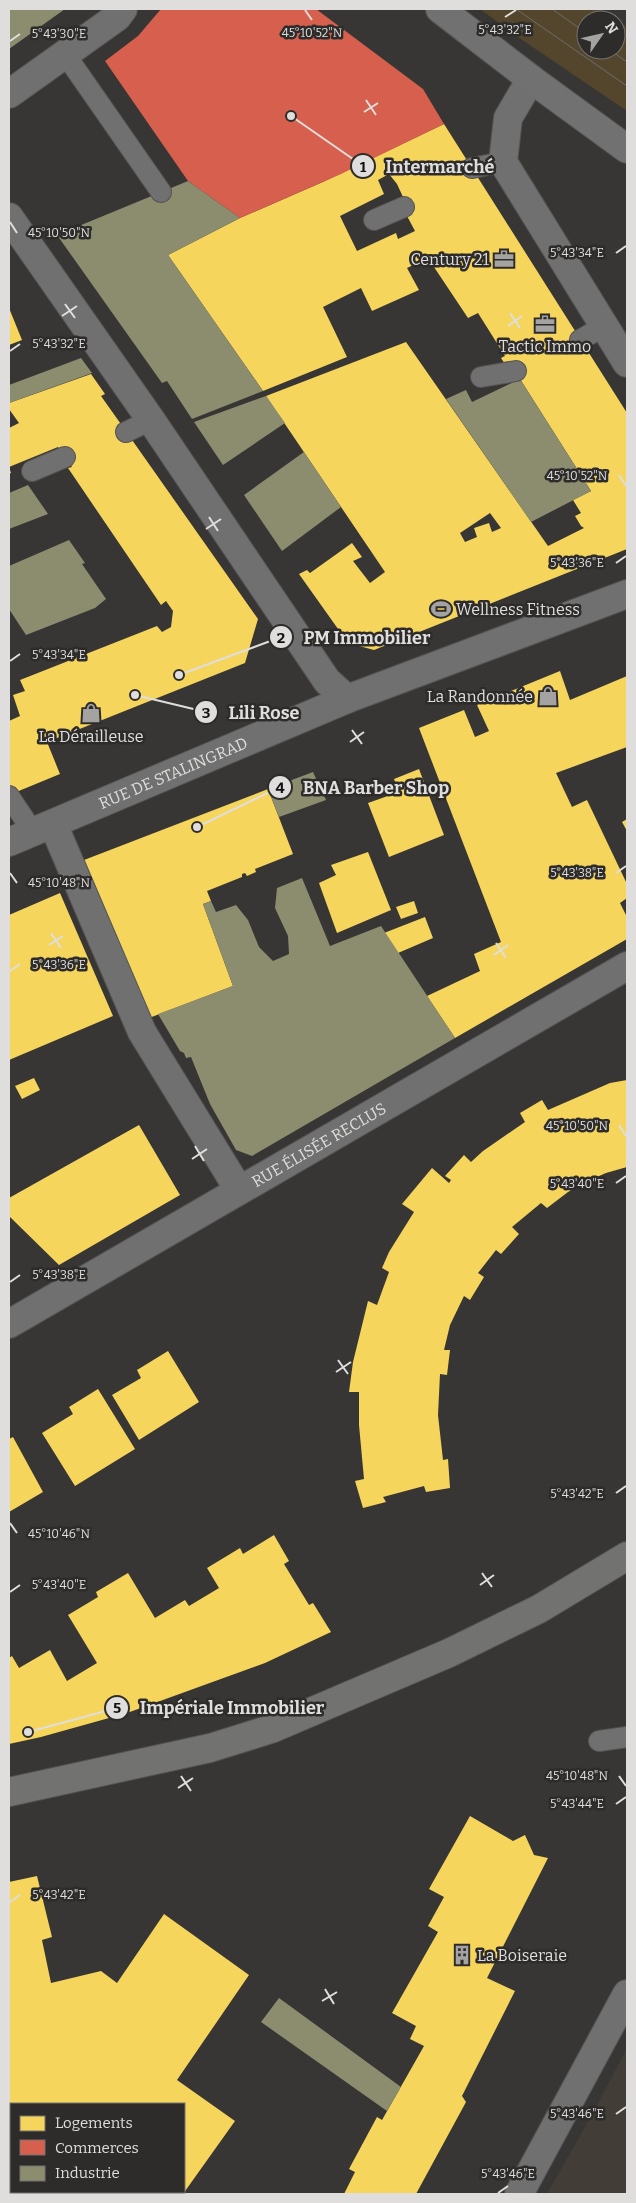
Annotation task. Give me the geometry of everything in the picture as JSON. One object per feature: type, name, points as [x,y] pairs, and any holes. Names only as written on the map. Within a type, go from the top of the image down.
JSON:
[{"type":"main road","points":[[440,9],[531,79],[627,148]]},
{"type":"street","points":[[9,94],[116,17],[123,9]]},
{"type":"street","points":[[531,79],[508,118],[503,162],[627,363]]},
{"type":"street","points":[[9,217],[151,420],[327,681],[347,699]]},
{"type":"street","name":"RUE DE STALINGRAD","points":[[32,833],[347,699],[627,594]]},
{"type":"street","points":[[32,833],[142,1032],[239,1190]]},
{"type":"street","name":"RUE ÉLISÉE RECLUS","points":[[9,1324],[627,966]]},
{"type":"street","points":[[9,1792],[210,1748],[271,1729],[458,1648],[538,1609],[627,1556]]},
{"type":"street","points":[[519,2194],[627,1994]]},
{"type":"lane","points":[[65,54],[160,192]]},
{"type":"lane","points":[[472,168],[503,162]]},
{"type":"lane","points":[[374,220],[404,207]]},
{"type":"lane","points":[[580,340],[604,326]]},
{"type":"lane","points":[[481,377],[516,371]]},
{"type":"lane","points":[[126,432],[151,420]]},
{"type":"lane","points":[[32,471],[65,457]]},
{"type":"lane","points":[[9,796],[32,833]]},
{"type":"lane","points":[[599,1741],[627,1737]]},
{"type":"shaded area","points":[[480,9],[601,9],[602,10],[576,10],[576,60],[626,60],[627,27],[627,111]]},
{"type":"shaded area","points":[[627,2048],[627,2194],[547,2194],[593,2113]]},
{"type":"building: Logements","points":[[444,124],[627,413],[627,549],[374,650],[348,643],[299,574],[307,570],[310,573],[352,543],[362,557],[353,561],[370,583],[385,572],[266,396],[406,342],[548,546],[584,528],[575,516],[581,513],[573,500],[591,491],[520,379],[507,367],[501,358],[505,356],[478,313],[468,318],[428,258],[407,268],[419,290],[372,311],[361,288],[323,307],[347,357],[263,391],[168,255],[240,218],[325,181]],"holes":[[[389,174],[397,184],[403,197],[398,199],[415,231],[398,239],[396,233],[357,251],[340,216],[384,194],[378,180]],[[490,513],[501,528],[492,532],[489,523],[474,528],[477,537],[465,542],[460,533]]]},
{"type":"building: Logements","points":[[9,308],[22,340],[9,345]]},
{"type":"building: Logements","points":[[91,374],[105,394],[101,396],[258,619],[245,663],[47,742],[60,774],[9,795],[9,721],[20,716],[13,695],[25,691],[20,680],[157,626],[162,632],[171,627],[173,611],[166,601],[161,605],[68,468],[72,467],[58,447],[9,467],[9,428],[19,423],[9,409],[9,403]]},
{"type":"building: Logements","points":[[560,671],[570,700],[627,676],[627,747],[556,773],[572,807],[587,800],[627,884],[627,898],[620,903],[627,917],[627,939],[455,1038],[427,996],[480,971],[474,954],[501,942],[419,728],[464,710],[475,737],[489,731],[477,705]]},
{"type":"building: Logements","points":[[419,769],[444,835],[389,857],[368,803],[399,792],[394,779]]},
{"type":"building: Logements","points":[[268,789],[293,854],[255,869],[256,872],[247,876],[245,873],[242,874],[242,877],[207,891],[211,901],[203,904],[233,986],[149,1018],[84,860]]},
{"type":"building: Logements","points":[[627,819],[627,831],[622,822]]},
{"type":"building: Logements","points":[[368,852],[391,910],[337,933],[319,883],[336,875],[331,865]]},
{"type":"building: Logements","points":[[60,893],[113,1016],[9,1060],[9,915]]},
{"type":"building: Logements","points":[[414,901],[418,913],[401,919],[396,907]]},
{"type":"building: Logements","points":[[425,917],[433,938],[398,953],[384,933]]},
{"type":"building: Logements","points":[[34,1078],[40,1090],[22,1099],[15,1086]]},
{"type":"building: Logements","points":[[627,1080],[627,1167],[606,1173],[583,1183],[547,1208],[541,1203],[512,1227],[519,1234],[501,1254],[496,1250],[478,1273],[484,1277],[470,1300],[464,1296],[450,1325],[444,1350],[450,1350],[447,1375],[440,1374],[438,1415],[443,1460],[448,1459],[450,1488],[426,1492],[424,1486],[383,1497],[386,1502],[363,1508],[355,1481],[364,1479],[359,1425],[359,1392],[349,1392],[353,1362],[368,1301],[377,1305],[389,1272],[382,1268],[389,1252],[414,1212],[402,1204],[432,1168],[449,1183],[451,1180],[445,1176],[464,1155],[471,1162],[483,1151],[525,1122],[520,1113],[542,1100],[548,1110],[610,1083]]},
{"type":"building: Logements","points":[[139,1125],[180,1195],[59,1265],[9,1216],[9,1198]]},
{"type":"building: Logements","points":[[168,1351],[199,1402],[139,1440],[112,1395],[141,1378],[137,1370]]},
{"type":"building: Logements","points":[[98,1389],[135,1449],[75,1486],[42,1433],[73,1414],[69,1407]]},
{"type":"building: Logements","points":[[13,1437],[43,1492],[9,1512],[9,1439]]},
{"type":"building: Logements","points":[[274,1535],[289,1561],[284,1564],[309,1605],[313,1603],[331,1632],[265,1663],[127,1713],[9,1744],[9,1658],[12,1656],[19,1668],[50,1650],[67,1681],[97,1663],[68,1615],[98,1597],[96,1592],[128,1573],[155,1618],[185,1600],[189,1606],[219,1588],[207,1568],[240,1548],[243,1554]]},
{"type":"building: Logements","name":"La Boiseraie","points":[[470,1816],[513,1841],[525,1835],[534,1855],[548,1858],[487,1978],[515,1991],[462,2096],[466,2102],[416,2194],[344,2194],[355,2172],[349,2169],[377,2117],[382,2120],[424,2046],[410,2039],[416,2026],[392,2013],[438,1932],[428,1926],[444,1897],[429,1889]]},
{"type":"building: Logements","points":[[37,1876],[52,1937],[42,1940],[51,1983],[101,1971],[117,1983],[164,1914],[249,1975],[177,2080],[235,2121],[185,2191],[185,2103],[10,2103],[9,2129],[9,1882]]},
{"type":"building: Logements","points":[[9,2162],[10,2193],[56,2194],[9,2194]]},
{"type":"building: Logements","points":[[69,2193],[184,2193],[183,2194]]},
{"type":"building: Commerces","points":[[161,9],[316,9],[423,89],[444,124],[341,174],[240,218],[188,181],[105,61],[138,36]]},
{"type":"building: Industrie","points":[[9,9],[65,9],[9,49]]},
{"type":"building: Industrie","points":[[188,181],[240,218],[168,255],[263,391],[192,419],[167,381],[162,383],[57,235]]},
{"type":"building: Industrie","points":[[81,358],[92,373],[9,403],[9,385]]},
{"type":"building: Industrie","points":[[520,379],[591,491],[531,522],[446,399],[466,390],[472,402]]},
{"type":"building: Industrie","points":[[266,396],[285,423],[223,465],[194,422]]},
{"type":"building: Industrie","points":[[304,452],[341,507],[282,551],[244,495]]},
{"type":"building: Industrie","points":[[28,485],[48,514],[9,529],[9,493]]},
{"type":"building: Industrie","points":[[69,540],[85,563],[82,564],[106,599],[95,608],[26,635],[9,609],[9,566]]},
{"type":"building: Industrie","points":[[313,772],[326,800],[279,817],[268,789]]},
{"type":"building: Industrie","points":[[302,878],[330,946],[381,926],[455,1038],[252,1156],[236,1150],[210,1104],[191,1057],[186,1058],[184,1053],[180,1051],[158,1014],[233,986],[203,904],[211,901],[216,912],[236,905],[248,920],[259,947],[273,961],[289,954],[288,936],[275,908],[277,888]]},
{"type":"building: Industrie","points":[[279,1998],[401,2087],[387,2111],[261,2022]]},
{"type":"tram line","points":[[516,9],[627,86]]},
{"type":"tram line","points":[[552,9],[576,26]]},
{"type":"place","name":"Intermarché","points":[[291,116]]},
{"type":"place","name":"Century 21","points":[[504,259]]},
{"type":"place","name":"Tactic Immo","points":[[545,324]]},
{"type":"place","name":"Wellness Fitness","points":[[441,609]]},
{"type":"place","name":"PM Immobilier","points":[[179,675]]},
{"type":"place","name":"Lili Rose","points":[[135,695]]},
{"type":"place","name":"La Randonnée","points":[[548,696]]},
{"type":"place","name":"La Dérailleuse","points":[[91,713]]},
{"type":"place","name":"BNA Barber Shop","points":[[197,827]]},
{"type":"place","name":"Impériale Immobilier","points":[[28,1732]]},
{"type":"place","name":"La Boiseraie","points":[[462,1955]]}]
